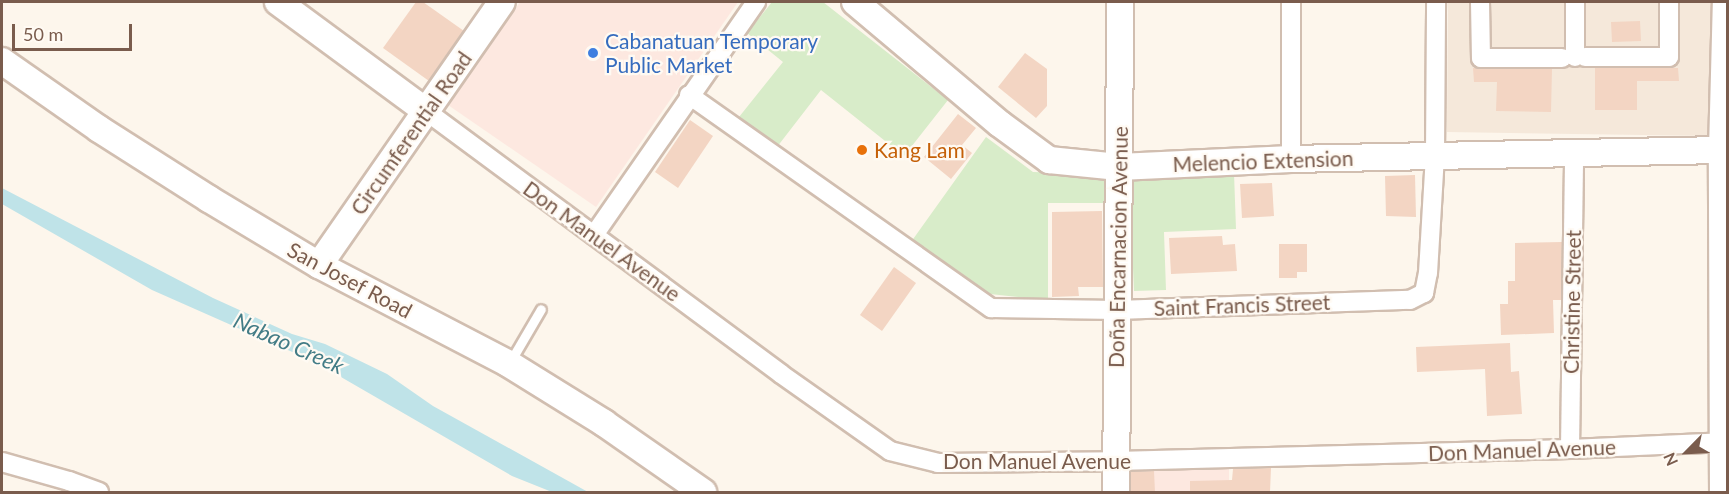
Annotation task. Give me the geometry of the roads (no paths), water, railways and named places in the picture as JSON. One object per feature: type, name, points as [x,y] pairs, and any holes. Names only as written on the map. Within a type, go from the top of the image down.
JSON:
[{"type":"street","name":"Don Manuel Avenue","points":[[278,2],[890,451],[938,463],[1116,461],[1570,449],[1725,442]]},
{"type":"street","name":"Circumferential Road","points":[[319,265],[502,2]]},
{"type":"street","points":[[594,235],[756,2]]},
{"type":"street","name":"Melencio Extension","points":[[855,2],[1000,124],[1049,159],[1119,167],[1291,159],[1725,150]]},
{"type":"street","name":"Doña Encarnacion Avenue","points":[[1116,492],[1120,2]]},
{"type":"street","points":[[1291,2],[1291,159]]},
{"type":"street","name":"Saint Francis Street","points":[[689,96],[991,308],[1117,310],[1410,300],[1424,293],[1428,273],[1435,155],[1436,2]]},
{"type":"street","points":[[1480,2],[1481,58],[1669,57],[1669,2]]},
{"type":"street","points":[[1574,57],[1575,2]]},
{"type":"street","points":[[1723,492],[1726,2]]},
{"type":"street","name":"San Josef Road","points":[[2,61],[99,129],[319,265],[509,364],[603,423],[703,492]]},
{"type":"street","name":"Christine Street","points":[[1570,449],[1574,154]]},
{"type":"street","points":[[2,462],[66,487],[99,492]]},
{"type":"lane","points":[[509,364],[541,309]]},
{"type":"water","name":"Nabao Creek","points":[[2,188],[213,298],[292,334],[325,344],[387,374],[433,406],[588,492],[552,492],[512,476],[315,362],[152,290],[2,204]]},
{"type":"place","name":"Cabanatuan Temporary Public Market","points":[[593,53]]},
{"type":"place","name":"Kang Lam","points":[[862,150]]}]
